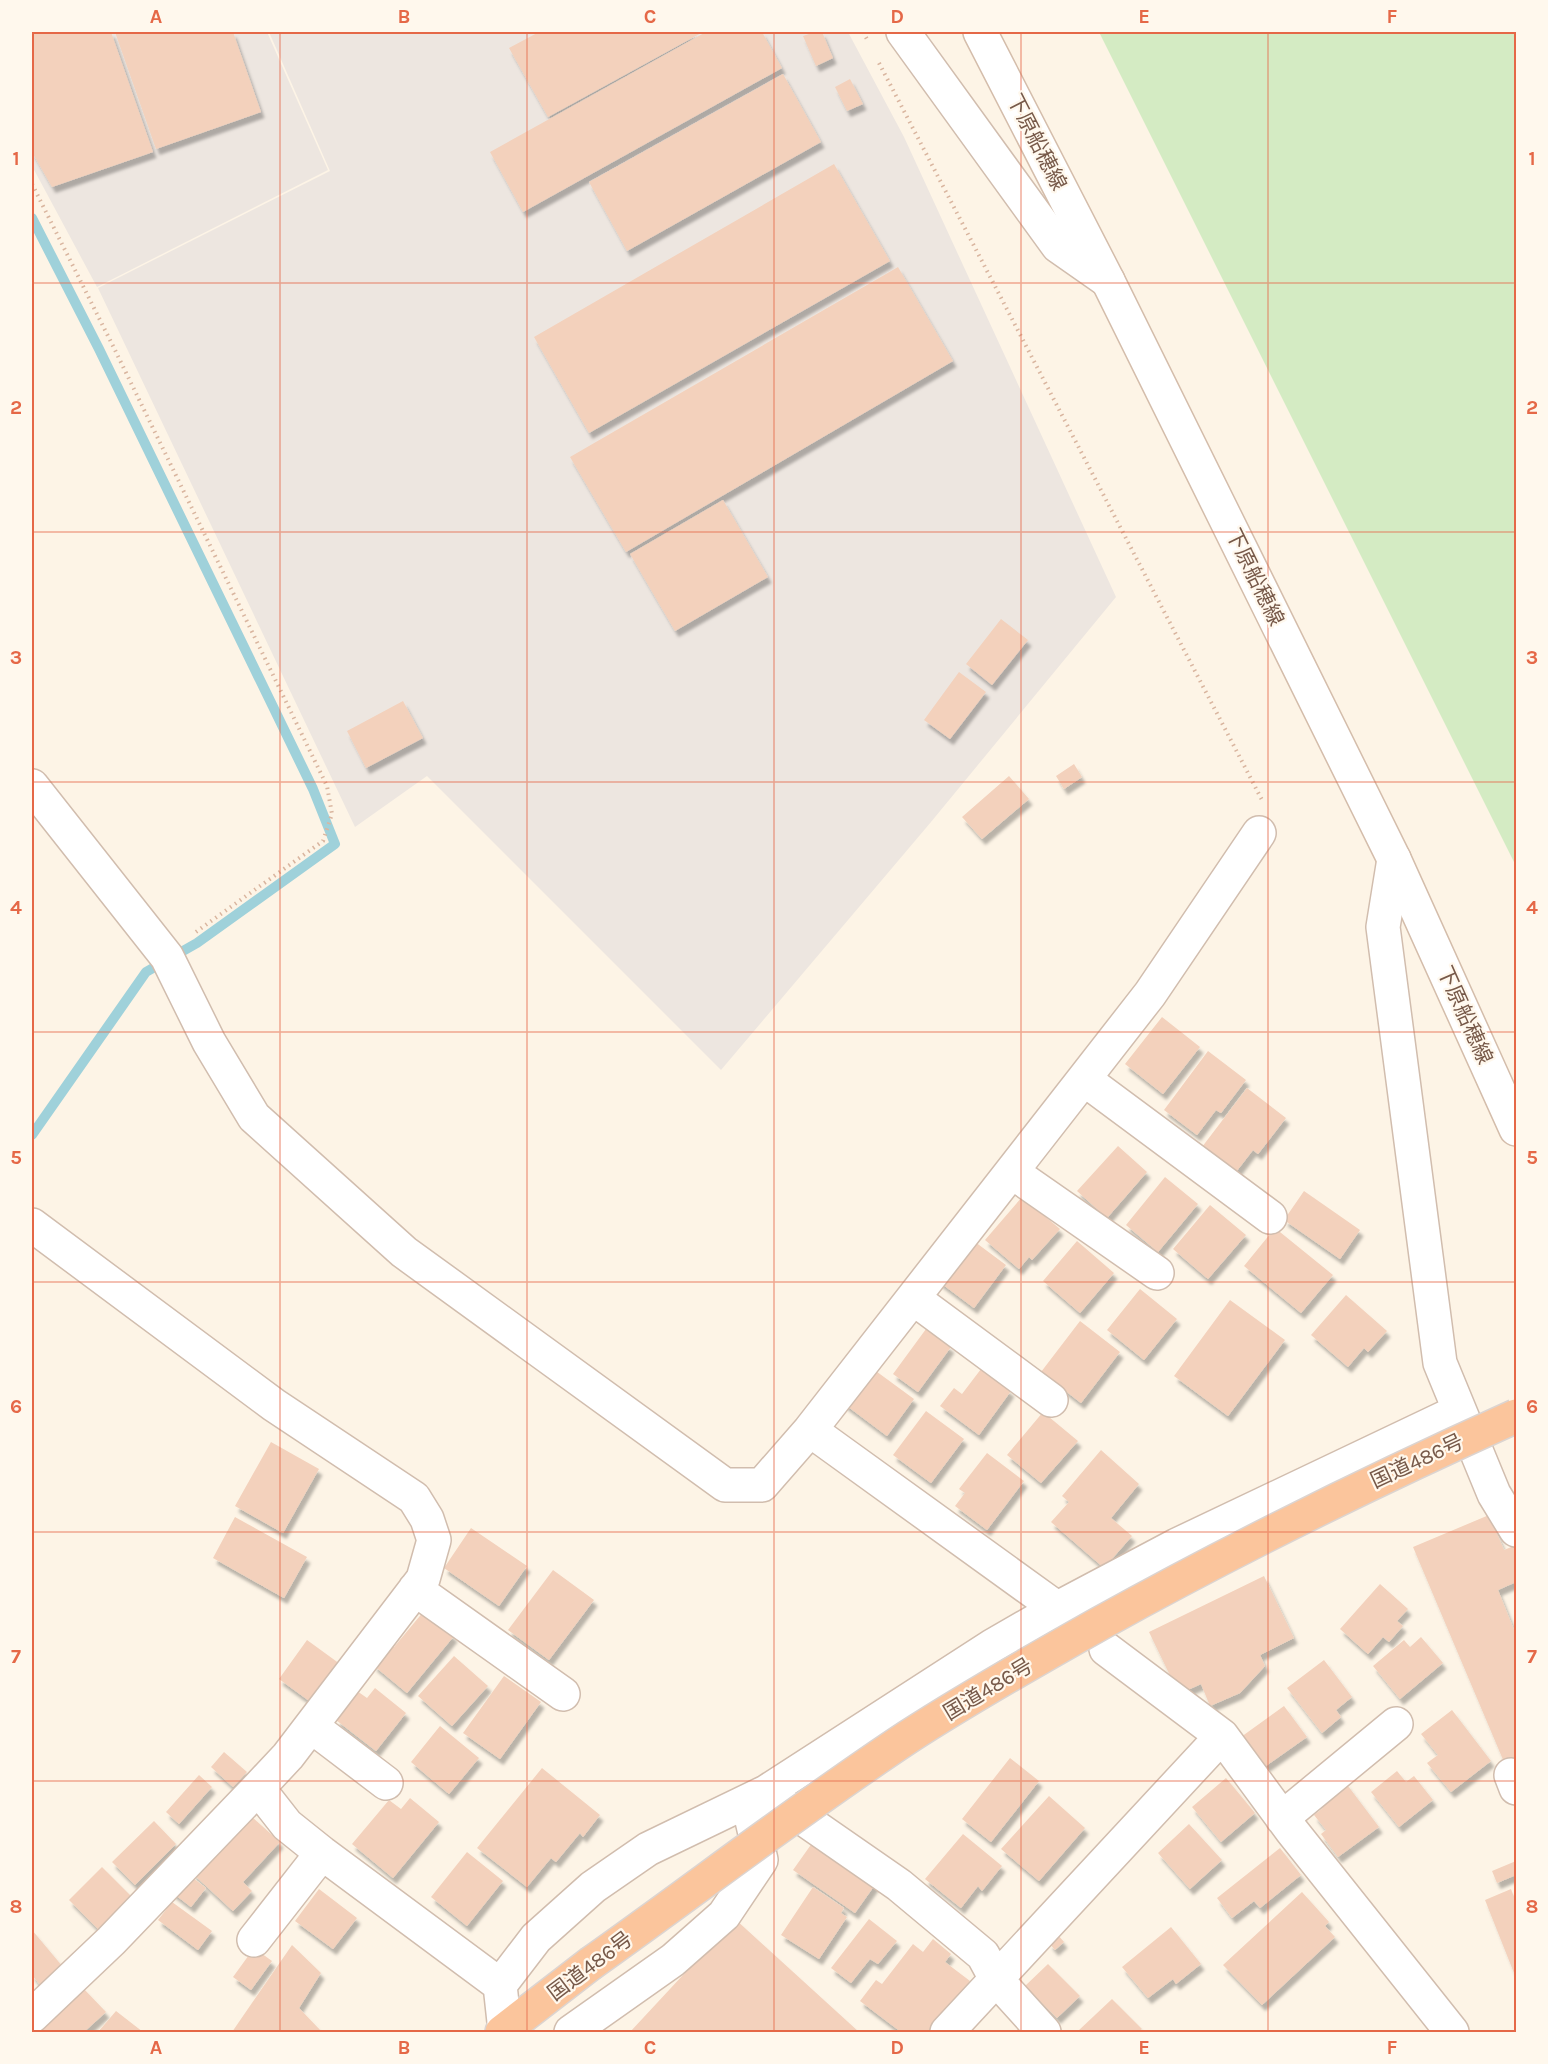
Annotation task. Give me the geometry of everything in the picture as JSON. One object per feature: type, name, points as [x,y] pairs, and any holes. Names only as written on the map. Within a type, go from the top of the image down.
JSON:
[{"type":"highway","name":"国道486号","points":[[504,2032],[590,1964],[909,1736],[1033,1661],[1157,1592],[1300,1517],[1516,1416]]},
{"type":"street","points":[[903,32],[1058,246],[1108,280]]},
{"type":"street","name":"下原船穂線","points":[[980,32],[1108,280],[1394,859],[1516,1129]]},
{"type":"street","points":[[32,786],[167,958],[209,1042],[254,1117],[404,1252],[725,1485],[762,1485],[810,1431],[1150,994],[1258,833]]},
{"type":"street","points":[[1394,859],[1383,927],[1440,1363],[1494,1494],[1516,1530]]},
{"type":"street","points":[[1084,1079],[1270,1217]]},
{"type":"street","points":[[1012,1172],[1158,1273]]},
{"type":"street","points":[[32,1225],[274,1405],[414,1497],[427,1519],[434,1540],[423,1579],[288,1756],[111,1941],[32,2016]]},
{"type":"street","points":[[913,1298],[1052,1400]]},
{"type":"street","points":[[504,2032],[500,1985],[536,1938],[593,1887],[648,1849],[757,1797],[992,1646],[1063,1612],[1197,1535],[1459,1411]]},
{"type":"street","points":[[810,1431],[1063,1612]]},
{"type":"street","points":[[415,1589],[563,1695]]},
{"type":"street","points":[[1106,1648],[1222,1736],[1282,1818],[1452,2032]]},
{"type":"street","points":[[1282,1818],[1396,1724]]},
{"type":"street","points":[[311,1726],[386,1783]]},
{"type":"street","points":[[946,2032],[1222,1736]]},
{"type":"street","points":[[258,1788],[287,1824],[322,1853],[500,1985]]},
{"type":"street","points":[[757,1797],[899,1886],[983,1955],[996,1979],[1044,2032]]},
{"type":"street","points":[[571,2032],[673,1960],[724,1915],[761,1860],[757,1797]]},
{"type":"street","points":[[254,1940],[322,1853]]},
{"type":"path","points":[[863,32],[868,42]]},
{"type":"path","points":[[879,62],[1263,802],[1258,833]]},
{"type":"path","points":[[32,184],[120,359],[327,786],[332,814],[323,841],[190,935],[167,958]]},
{"type":"shaded area","points":[[32,32],[267,32],[328,170],[97,287],[32,166]]},
{"type":"shaded area","points":[[269,32],[848,32],[904,137],[1116,597],[931,822],[721,1070],[427,776],[355,827],[98,288],[330,171]]},
{"type":"green space","points":[[1099,32],[1516,32],[1516,866]]},
{"type":"building","points":[[32,32],[111,32],[153,152],[52,187],[32,152]]},
{"type":"building","points":[[115,32],[233,32],[261,112],[156,149]]},
{"type":"building","points":[[539,32],[703,32],[548,117],[509,48]]},
{"type":"building","points":[[706,32],[762,32],[782,68],[523,212],[490,152]]},
{"type":"building","points":[[822,32],[833,58],[816,66],[803,36]]},
{"type":"building","points":[[783,74],[821,142],[627,251],[589,182]]},
{"type":"building","points":[[850,79],[863,104],[847,111],[835,87]]},
{"type":"building","points":[[834,164],[890,261],[589,433],[534,337]]},
{"type":"building","points":[[898,267],[953,361],[626,552],[570,457]]},
{"type":"building","points":[[723,500],[768,577],[675,631],[630,554]]},
{"type":"building","points":[[1001,619],[1028,640],[992,685],[966,664]]},
{"type":"building","points":[[959,672],[986,692],[950,739],[924,720]]},
{"type":"building","points":[[403,701],[423,738],[366,768],[347,731]]},
{"type":"building","points":[[1074,764],[1082,777],[1064,789],[1056,776]]},
{"type":"building","points":[[1009,776],[1029,799],[982,839],[962,817]]},
{"type":"building","points":[[1162,1017],[1200,1047],[1163,1094],[1125,1064]]},
{"type":"building","points":[[1208,1051],[1246,1080],[1221,1113],[1216,1110],[1197,1135],[1164,1110]]},
{"type":"building","points":[[1247,1088],[1286,1118],[1258,1154],[1253,1150],[1236,1172],[1202,1147]]},
{"type":"building","points":[[1118,1146],[1147,1172],[1107,1218],[1077,1191]]},
{"type":"building","points":[[1165,1177],[1198,1204],[1158,1252],[1126,1225]]},
{"type":"building","points":[[1304,1191],[1360,1230],[1340,1259],[1284,1220]]},
{"type":"building","points":[[1022,1197],[1060,1229],[1032,1260],[1029,1257],[1019,1269],[985,1240]]},
{"type":"building","points":[[1210,1205],[1246,1235],[1208,1279],[1173,1249]]},
{"type":"building","points":[[1275,1228],[1333,1275],[1301,1313],[1244,1266]]},
{"type":"building","points":[[971,1239],[1006,1265],[974,1308],[938,1281]]},
{"type":"building","points":[[1077,1241],[1114,1273],[1080,1313],[1043,1281]]},
{"type":"building","points":[[1140,1289],[1177,1319],[1144,1360],[1107,1330]]},
{"type":"building","points":[[1346,1295],[1387,1331],[1368,1352],[1364,1348],[1348,1367],[1311,1335]]},
{"type":"building","points":[[1230,1300],[1285,1340],[1228,1416],[1174,1376]]},
{"type":"building","points":[[1080,1321],[1120,1352],[1081,1403],[1041,1372]]},
{"type":"building","points":[[926,1329],[951,1347],[918,1392],[893,1374]]},
{"type":"building","points":[[869,1366],[914,1399],[887,1436],[843,1403]]},
{"type":"building","points":[[981,1369],[1011,1391],[979,1435],[940,1406],[954,1388],[962,1394]]},
{"type":"building","points":[[926,1411],[964,1439],[931,1483],[893,1455]]},
{"type":"building","points":[[1043,1412],[1078,1441],[1041,1483],[1007,1455]]},
{"type":"building","points":[[271,1442],[319,1469],[283,1533],[235,1506]]},
{"type":"building","points":[[1101,1450],[1139,1484],[1111,1518],[1132,1536],[1104,1568],[1051,1522],[1069,1502],[1062,1496]]},
{"type":"building","points":[[987,1453],[1024,1481],[987,1530],[955,1506],[965,1493],[959,1489]]},
{"type":"building","points":[[1489,1515],[1504,1550],[1516,1545],[1516,1582],[1498,1590],[1516,1635],[1516,1757],[1504,1762],[1413,1547]]},
{"type":"building","points":[[235,1517],[307,1557],[284,1598],[213,1558]]},
{"type":"building","points":[[471,1528],[527,1566],[499,1606],[444,1568]]},
{"type":"building","points":[[553,1570],[594,1600],[549,1660],[508,1630]]},
{"type":"building","points":[[1264,1576],[1294,1638],[1260,1655],[1265,1666],[1240,1693],[1210,1706],[1201,1684],[1179,1694],[1149,1632]]},
{"type":"building","points":[[1380,1584],[1408,1609],[1397,1621],[1403,1626],[1389,1642],[1383,1637],[1368,1654],[1340,1629]]},
{"type":"building","points":[[424,1611],[454,1636],[407,1693],[373,1665],[390,1644],[394,1647]]},
{"type":"building","points":[[1421,1637],[1443,1663],[1400,1699],[1373,1666],[1404,1640],[1410,1647]]},
{"type":"building","points":[[307,1640],[340,1664],[312,1703],[279,1679]]},
{"type":"building","points":[[454,1656],[488,1686],[452,1726],[418,1696]]},
{"type":"building","points":[[1324,1660],[1352,1697],[1336,1710],[1341,1717],[1322,1733],[1287,1688]]},
{"type":"building","points":[[504,1676],[541,1702],[500,1759],[463,1733]]},
{"type":"building","points":[[375,1688],[406,1713],[376,1751],[336,1720],[357,1691],[367,1698]]},
{"type":"building","points":[[1284,1706],[1307,1737],[1263,1768],[1241,1737]]},
{"type":"building","points":[[1452,1710],[1491,1761],[1451,1792],[1427,1763],[1438,1755],[1421,1734]]},
{"type":"building","points":[[440,1726],[479,1758],[449,1794],[411,1762]]},
{"type":"building","points":[[224,1752],[247,1772],[233,1787],[211,1767]]},
{"type":"building","points":[[1010,1758],[1039,1781],[991,1842],[962,1819]]},
{"type":"building","points":[[542,1768],[600,1815],[583,1837],[580,1833],[556,1862],[551,1858],[527,1887],[477,1848]]},
{"type":"building","points":[[1397,1771],[1406,1782],[1414,1776],[1433,1800],[1399,1827],[1371,1792]]},
{"type":"building","points":[[199,1775],[212,1787],[179,1824],[166,1812]]},
{"type":"building","points":[[1226,1778],[1255,1813],[1221,1842],[1192,1807]]},
{"type":"building","points":[[1345,1782],[1379,1827],[1338,1857],[1321,1834],[1326,1830],[1314,1815],[1323,1808],[1318,1802]]},
{"type":"building","points":[[1049,1796],[1085,1828],[1039,1881],[1001,1849]]},
{"type":"building","points":[[410,1798],[439,1822],[393,1878],[352,1844],[389,1800],[401,1809]]},
{"type":"building","points":[[252,1817],[280,1842],[243,1882],[252,1891],[233,1911],[192,1873],[208,1855],[213,1859]]},
{"type":"building","points":[[154,1821],[176,1844],[135,1885],[112,1862]]},
{"type":"building","points":[[1189,1824],[1222,1860],[1190,1889],[1158,1853]]},
{"type":"building","points":[[963,1834],[1002,1866],[982,1891],[978,1886],[961,1908],[925,1879]]},
{"type":"building","points":[[815,1839],[877,1882],[855,1913],[793,1870]]},
{"type":"building","points":[[1280,1848],[1301,1875],[1260,1908],[1254,1901],[1232,1918],[1217,1898]]},
{"type":"building","points":[[467,1852],[503,1881],[467,1926],[431,1897]]},
{"type":"building","points":[[1516,1861],[1516,1875],[1497,1883],[1492,1871]]},
{"type":"building","points":[[102,1867],[131,1896],[98,1929],[69,1900]]},
{"type":"building","points":[[184,1871],[206,1888],[191,1907],[169,1890]]},
{"type":"building","points":[[813,1887],[844,1908],[841,1913],[847,1917],[819,1959],[781,1935]]},
{"type":"building","points":[[319,1889],[357,1918],[333,1949],[295,1921]]},
{"type":"building","points":[[1511,1889],[1514,1897],[1516,1895],[1516,1978],[1485,1900]]},
{"type":"building","points":[[1302,1892],[1329,1922],[1325,1926],[1335,1937],[1262,2005],[1223,1965]]},
{"type":"building","points":[[172,1902],[212,1931],[198,1950],[158,1920]]},
{"type":"building","points":[[735,1919],[859,2032],[630,2032]]},
{"type":"building","points":[[869,1919],[897,1941],[878,1964],[870,1959],[851,1983],[831,1968]]},
{"type":"building","points":[[1171,1927],[1201,1964],[1176,1984],[1173,1979],[1148,1998],[1122,1967]]},
{"type":"building","points":[[32,1930],[63,1967],[41,1986],[32,1975]]},
{"type":"building","points":[[1058,1935],[1064,1942],[1055,1950],[1049,1943]]},
{"type":"building","points":[[933,1939],[951,1954],[945,1962],[970,1981],[930,2032],[901,2032],[860,2001],[876,1980],[882,1984],[913,1944],[923,1952]]},
{"type":"building","points":[[292,1945],[321,1973],[299,2008],[322,2032],[232,2032]]},
{"type":"building","points":[[254,1948],[272,1961],[251,1990],[233,1977]]},
{"type":"building","points":[[1048,1964],[1080,1996],[1057,2018],[1025,1986]]},
{"type":"building","points":[[83,1988],[106,2012],[84,2032],[36,2032]]},
{"type":"building","points":[[1112,1999],[1142,2029],[1138,2032],[1078,2031]]},
{"type":"building","points":[[116,2011],[143,2032],[98,2032]]},
{"type":"waterway","points":[[32,218],[99,349],[313,789],[335,844],[197,943],[146,972],[32,1135]]}]
